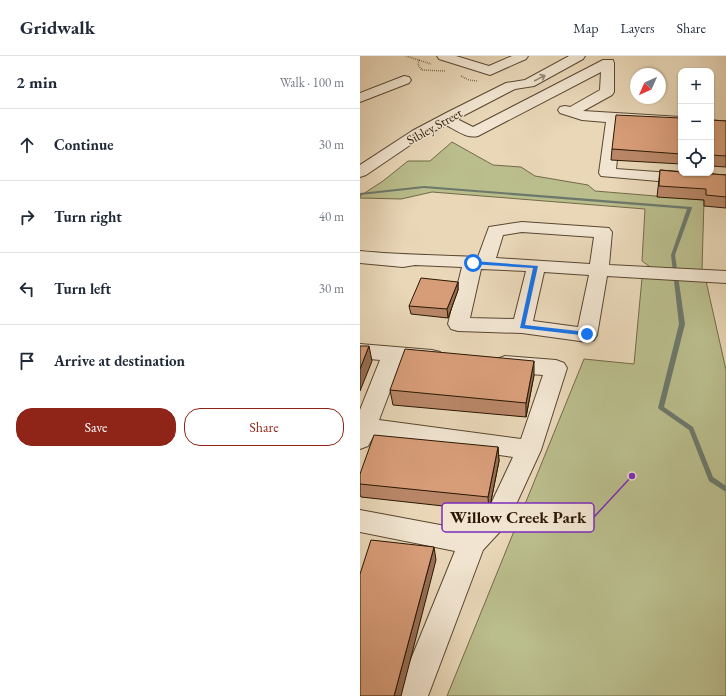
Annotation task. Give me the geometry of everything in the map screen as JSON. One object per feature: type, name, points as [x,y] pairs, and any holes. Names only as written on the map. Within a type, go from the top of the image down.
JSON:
[{"type":"street","points":[[443,56],[490,71],[522,56]]},
{"type":"street","name":"Sibley Street","points":[[360,172],[404,143],[446,119],[511,86],[529,83],[579,56]]},
{"type":"street","name":"Sibley Street","points":[[511,86],[517,78],[553,58]]},
{"type":"street","points":[[446,119],[473,133],[608,63],[607,92],[571,112]]},
{"type":"street","points":[[360,98],[404,80]]},
{"type":"street","points":[[511,86],[582,116],[678,121]]},
{"type":"street","points":[[614,117],[607,173],[726,182]]},
{"type":"street","points":[[522,227],[603,232],[599,270],[587,334],[522,326],[458,324],[479,263],[495,231],[522,227]]},
{"type":"street","points":[[360,257],[403,261],[415,259],[726,277]]},
{"type":"street","points":[[522,326],[536,267]]},
{"type":"street","points":[[360,351],[455,359]]},
{"type":"street","points":[[393,354],[362,432],[529,450]]},
{"type":"street","points":[[412,696],[472,543],[498,516],[529,450],[556,368],[486,362]]},
{"type":"street","points":[[360,521],[472,543]]},
{"type":"path","points":[[419,60],[418,65],[422,70],[449,70]]},
{"type":"green space","points":[[452,142],[493,165],[521,167],[535,176],[588,185],[595,191],[704,200],[702,270],[653,269],[642,261],[645,209],[432,192],[401,199],[360,198],[360,196],[383,181],[408,161],[430,161]]},
{"type":"green space","points":[[642,278],[706,281],[726,370],[726,696],[447,696],[584,359],[634,364]]},
{"type":"building","points":[[616,115],[678,118],[678,154],[612,149]]},
{"type":"building","points":[[714,120],[726,121],[726,156],[714,155]]},
{"type":"building","points":[[660,170],[678,172],[678,176],[726,175],[726,197],[706,195],[706,189],[659,186]]},
{"type":"building","points":[[421,278],[458,282],[447,309],[409,306]]},
{"type":"building","points":[[360,346],[369,346],[360,369]]},
{"type":"building","points":[[405,349],[534,361],[526,403],[390,390]]},
{"type":"building","points":[[374,435],[498,447],[488,497],[360,484],[360,474]]},
{"type":"building","points":[[371,540],[434,547],[394,696],[360,696],[360,574]]},
{"type":"waterway","points":[[360,194],[424,187],[690,208],[673,255],[682,324],[661,408],[691,429],[711,479],[726,489]]},
{"type":"place","name":"Willow Creek Park","points":[[632,476]]},
{"type":"route","points":[[473,263],[536,267],[522,326],[587,334]]}]
